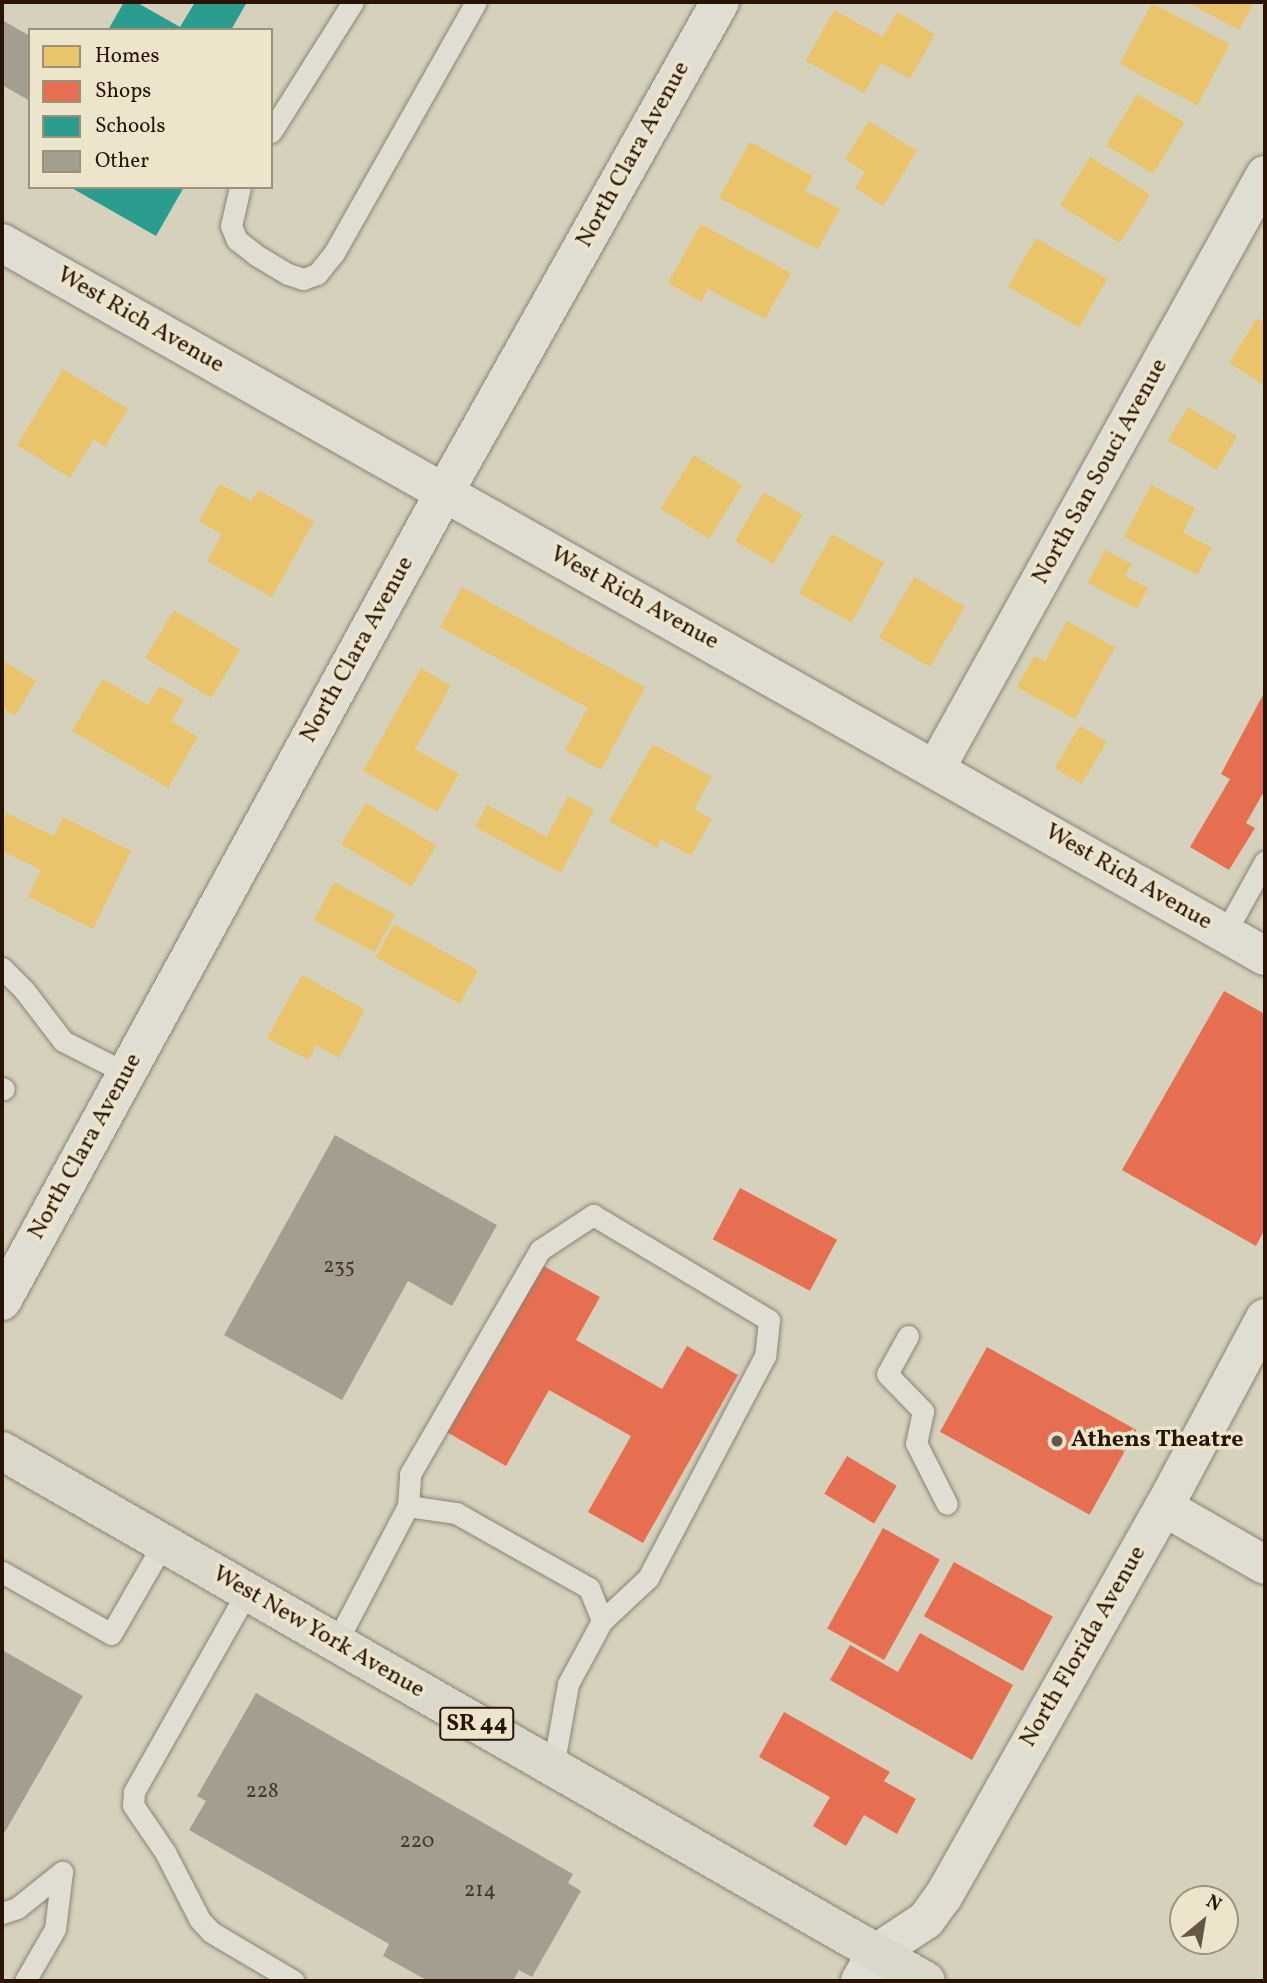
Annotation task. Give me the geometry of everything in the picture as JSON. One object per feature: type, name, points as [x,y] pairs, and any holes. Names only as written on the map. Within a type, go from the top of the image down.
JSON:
[{"type":"main road","name":"West New York Avenue","points":[[2,1451],[553,1768],[868,1967],[926,1981]]},
{"type":"street","name":"North Clara Avenue","points":[[2,1301],[443,493],[720,2]]},
{"type":"street","name":"North San Souci Avenue","points":[[936,768],[1265,175]]},
{"type":"street","name":"West Rich Avenue","points":[[2,243],[1265,956]]},
{"type":"street","name":"North Florida Avenue","points":[[868,1967],[926,1920],[943,1897],[1164,1507],[1265,1318]]},
{"type":"street","points":[[1164,1507],[1265,1565]]},
{"type":"lane","points":[[273,129],[353,2]]},
{"type":"lane","points":[[239,189],[230,226],[237,240],[288,274],[303,279],[317,274],[334,253],[477,2]]},
{"type":"lane","points":[[1225,933],[1265,861]]},
{"type":"lane","points":[[2,968],[24,990],[63,1041],[127,1073]]},
{"type":"lane","points":[[336,1643],[408,1506],[410,1474],[540,1250],[593,1215],[769,1320],[765,1356],[648,1578],[602,1620],[568,1684],[553,1768]]},
{"type":"lane","points":[[908,1336],[887,1374],[923,1410],[916,1443],[947,1504]]},
{"type":"lane","points":[[408,1506],[456,1513],[589,1588],[602,1620]]},
{"type":"lane","points":[[2,1572],[111,1634],[163,1544]]},
{"type":"lane","points":[[247,1592],[134,1792],[133,1805],[165,1852],[200,1920],[211,1932],[295,1981]]},
{"type":"lane","points":[[2,1913],[17,1909],[62,1872],[55,1929],[25,1981]]},
{"type":"building: Homes","points":[[1187,2],[1254,2],[1239,30]]},
{"type":"building: Homes","points":[[1152,3],[1230,44],[1197,105],[1120,64]]},
{"type":"building: Homes","points":[[834,10],[883,37],[897,12],[935,34],[910,79],[881,63],[864,93],[806,61]]},
{"type":"building: Homes","points":[[1137,94],[1184,122],[1153,174],[1106,145]]},
{"type":"building: Homes","points":[[869,121],[917,151],[883,206],[855,188],[865,172],[845,159]]},
{"type":"building: Homes","points":[[750,142],[813,176],[805,191],[840,209],[818,249],[719,198]]},
{"type":"building: Homes","points":[[1090,157],[1150,195],[1120,243],[1060,205]]},
{"type":"building: Homes","points":[[701,224],[791,273],[765,319],[708,289],[701,302],[668,283]]},
{"type":"building: Homes","points":[[1036,238],[1107,279],[1079,327],[1008,286]]},
{"type":"building: Homes","points":[[1257,318],[1265,324],[1265,386],[1229,363]]},
{"type":"building: Homes","points":[[63,369],[128,409],[105,447],[94,439],[70,478],[17,445]]},
{"type":"building: Homes","points":[[1188,407],[1237,436],[1217,470],[1168,440]]},
{"type":"building: Homes","points":[[694,455],[742,485],[709,539],[661,508]]},
{"type":"building: Homes","points":[[220,484],[251,501],[258,490],[314,521],[272,597],[207,561],[222,534],[199,521]]},
{"type":"building: Homes","points":[[1151,485],[1195,508],[1183,532],[1212,548],[1197,575],[1124,537]]},
{"type":"building: Homes","points":[[764,492],[803,515],[773,564],[735,541]]},
{"type":"building: Homes","points":[[832,534],[884,563],[852,623],[799,593]]},
{"type":"building: Homes","points":[[1105,550],[1132,564],[1125,576],[1148,588],[1137,609],[1088,583]]},
{"type":"building: Homes","points":[[914,577],[965,606],[930,667],[879,638]]},
{"type":"building: Homes","points":[[462,587],[645,687],[601,770],[565,750],[588,708],[440,627]]},
{"type":"building: Homes","points":[[174,610],[240,650],[211,698],[145,658]]},
{"type":"building: Homes","points":[[1067,621],[1115,647],[1075,719],[1017,687],[1034,656],[1045,661]]},
{"type":"building: Homes","points":[[2,660],[36,681],[15,716],[2,708]]},
{"type":"building: Homes","points":[[421,668],[451,686],[415,749],[459,774],[437,812],[363,771]]},
{"type":"building: Homes","points":[[103,679],[148,705],[159,686],[184,700],[171,721],[198,737],[168,788],[72,731]]},
{"type":"building: Homes","points":[[1080,726],[1107,742],[1081,784],[1055,768]]},
{"type":"building: Homes","points":[[653,744],[712,777],[694,809],[712,819],[691,856],[661,839],[657,848],[609,821]]},
{"type":"building: Homes","points":[[568,796],[594,810],[561,873],[475,827],[487,805],[547,837]]},
{"type":"building: Homes","points":[[366,803],[436,845],[412,886],[341,844]]},
{"type":"building: Homes","points":[[6,813],[54,836],[63,817],[131,851],[93,929],[28,897],[41,870],[2,851],[2,822]]},
{"type":"building: Homes","points":[[334,882],[395,914],[375,952],[314,920]]},
{"type":"building: Homes","points":[[394,924],[478,971],[460,1004],[376,957]]},
{"type":"building: Homes","points":[[302,975],[365,1010],[339,1058],[316,1045],[308,1060],[267,1038]]},
{"type":"building: Shops","points":[[1265,691],[1265,790],[1246,823],[1255,828],[1229,870],[1190,847],[1230,779],[1221,774]]},
{"type":"building: Shops","points":[[1224,991],[1265,1014],[1265,1229],[1256,1246],[1122,1170]]},
{"type":"building: Shops","points":[[740,1188],[837,1240],[810,1291],[713,1239]]},
{"type":"building: Shops","points":[[540,1264],[600,1297],[576,1340],[662,1389],[687,1346],[738,1375],[643,1543],[588,1512],[631,1436],[549,1390],[506,1466],[445,1431]]},
{"type":"building: Shops","name":"Athens Theatre","points":[[987,1347],[1137,1430],[1090,1515],[940,1432]]},
{"type":"building: Shops","points":[[847,1456],[897,1486],[874,1524],[824,1494]]},
{"type":"building: Shops","points":[[883,1528],[940,1560],[884,1660],[827,1629]]},
{"type":"building: Shops","points":[[954,1562],[1053,1617],[1023,1671],[924,1616]]},
{"type":"building: Shops","points":[[920,1633],[1013,1685],[972,1760],[830,1680],[850,1645],[898,1672]]},
{"type":"building: Shops","points":[[784,1712],[890,1772],[884,1781],[916,1799],[897,1834],[864,1815],[846,1846],[813,1826],[830,1797],[759,1757]]},
{"type":"building: Schools","points":[[124,2],[136,2],[180,27],[195,2],[247,2],[232,28],[109,28]]},
{"type":"building: Schools","points":[[74,189],[183,189],[156,236]]},
{"type":"building: Other","points":[[2,20],[28,35],[28,100],[2,85]]},
{"type":"building: Other","points":[[335,1135],[497,1225],[452,1306],[408,1281],[342,1400],[224,1335]]},
{"type":"building: Other","points":[[2,1650],[83,1696],[2,1837]]},
{"type":"building: Other","points":[[256,1693],[573,1874],[568,1883],[581,1891],[532,1977],[519,1970],[513,1981],[428,1981],[383,1956],[389,1944],[189,1830],[206,1801],[197,1796]]},
{"type":"place","name":"Athens Theatre","points":[[1057,1441]]}]
